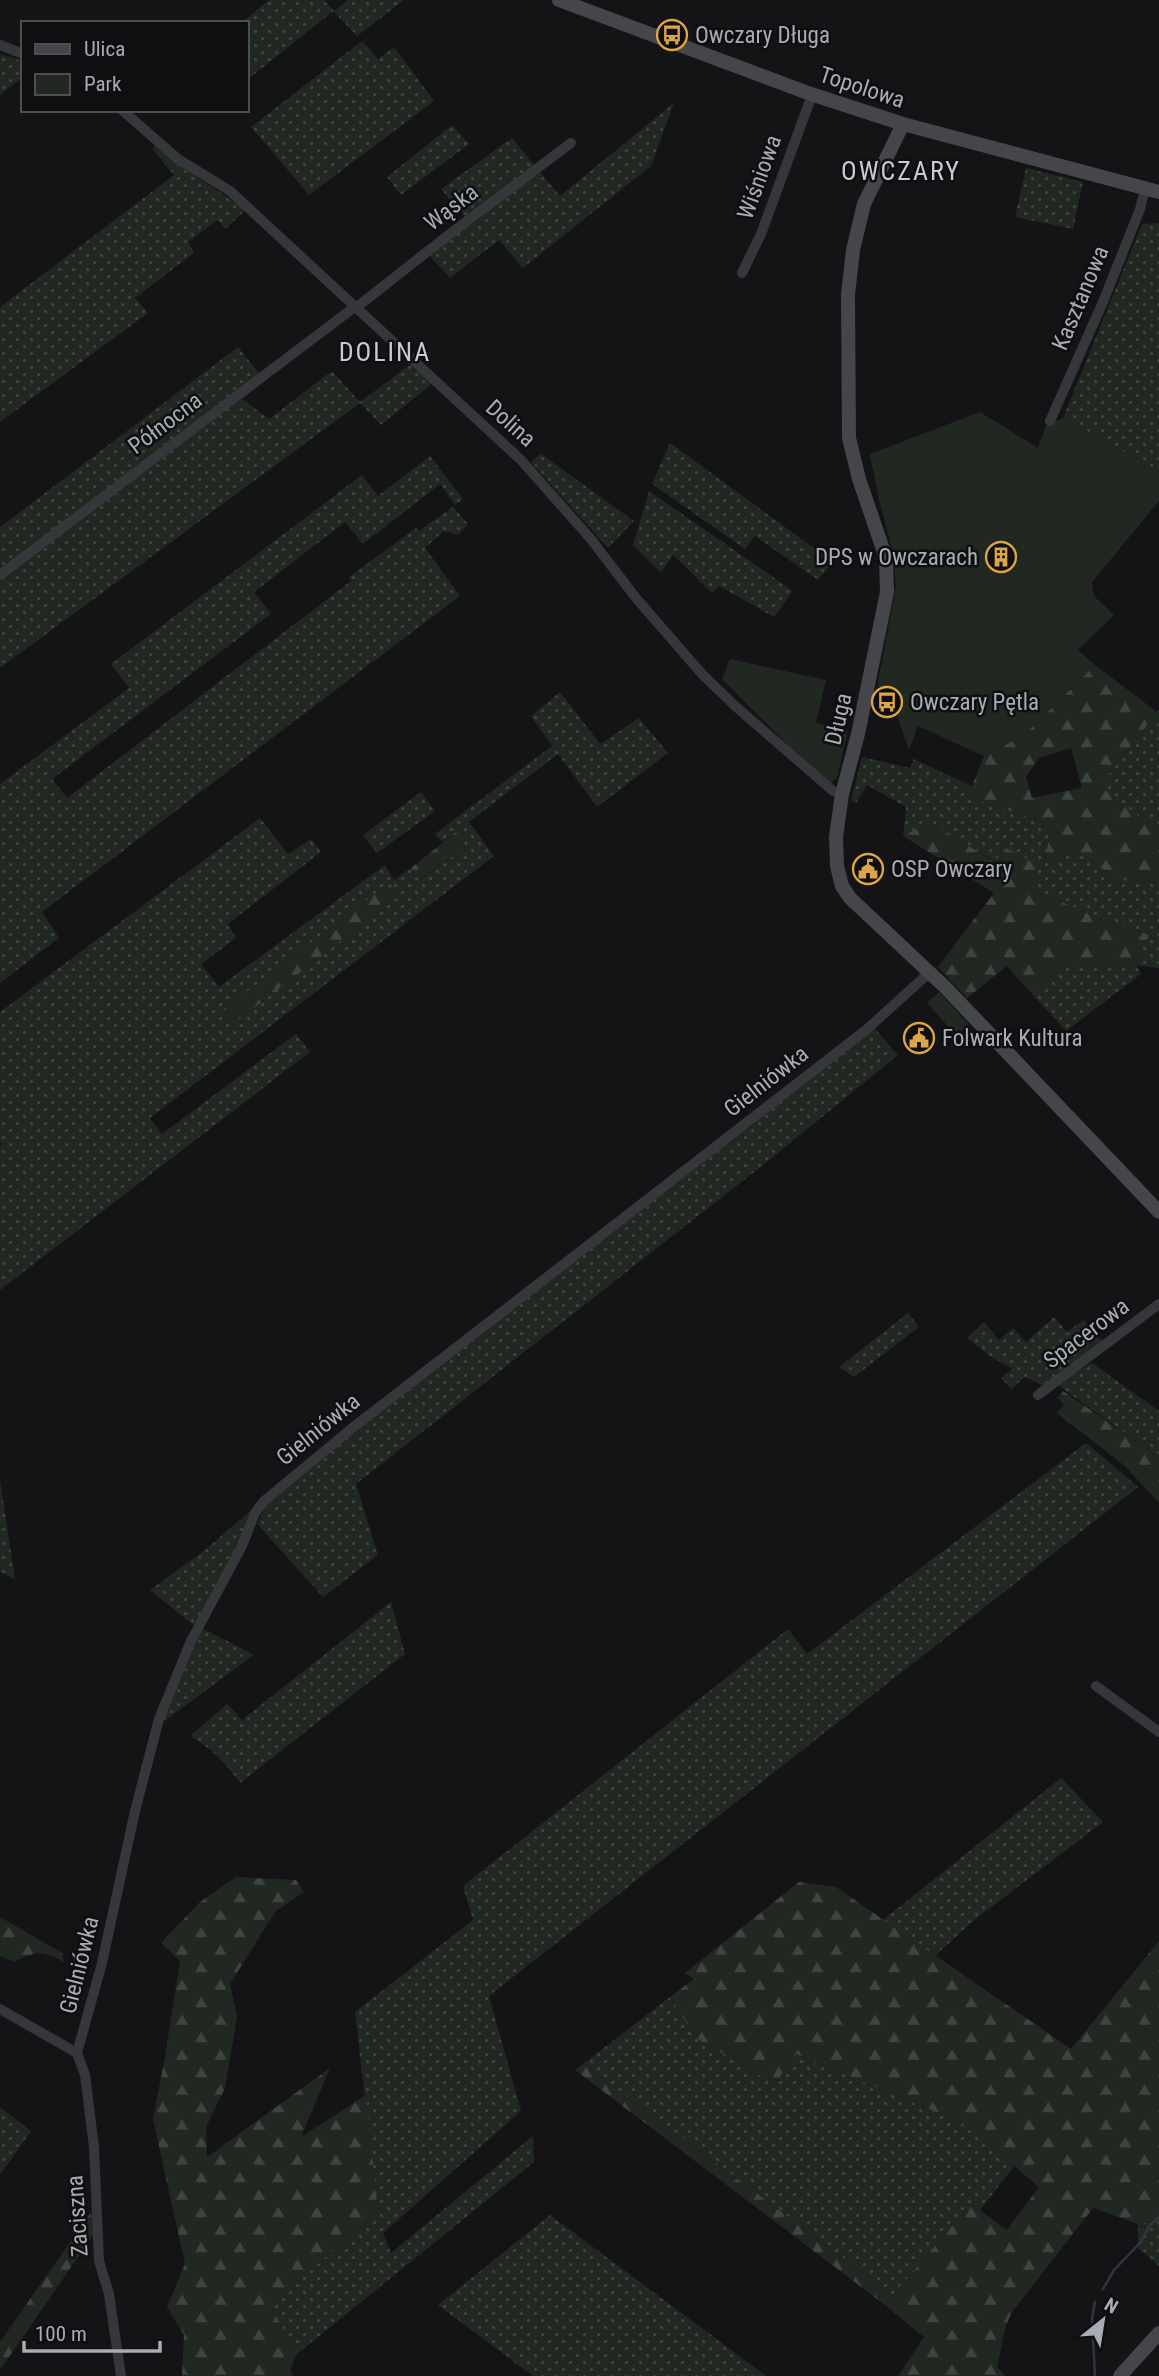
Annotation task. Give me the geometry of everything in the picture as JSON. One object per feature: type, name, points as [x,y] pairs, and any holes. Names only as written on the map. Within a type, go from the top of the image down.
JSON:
[{"type":"street","name":"Topolowa","points":[[559,0],[812,94],[903,124],[1152,190]]},
{"type":"street","points":[[0,45],[21,53]]},
{"type":"street","name":"Wiśniowa","points":[[742,274],[761,234],[812,94]]},
{"type":"street","name":"Dolina","points":[[124,112],[178,159],[230,191],[534,473],[702,674],[833,791],[842,794]]},
{"type":"street","name":"Długa","points":[[903,124],[864,204],[853,250],[848,295],[849,438],[859,479],[886,558],[887,592],[858,734],[842,794],[836,837],[837,866],[842,886],[866,914],[930,972],[1159,1212]]},
{"type":"street","name":"Wąska","points":[[356,306],[571,142]]},
{"type":"street","name":"Kasztanowa","points":[[1050,421],[1103,302],[1140,209],[1152,190]]},
{"type":"street","name":"Północna","points":[[0,575],[356,306]]},
{"type":"street","name":"Gielniówka","points":[[0,2009],[77,2053],[102,1963],[135,1811],[159,1719],[191,1641],[242,1545],[254,1513],[264,1501],[351,1429],[866,1030],[930,972]]},
{"type":"street","name":"Spacerowa","points":[[1038,1395],[1159,1304]]},
{"type":"street","points":[[1096,1686],[1159,1732]]},
{"type":"street","name":"Zaciszna","points":[[77,2053],[85,2075],[94,2147],[100,2261],[109,2294],[121,2376]]},
{"type":"street","points":[[1120,2376],[1159,2333]]},
{"type":"green space","points":[[269,0],[324,0],[334,11],[348,0],[404,0],[357,36],[333,11],[248,79],[248,21],[243,21]]},
{"type":"green space","points":[[362,41],[378,59],[394,47],[434,101],[309,195],[251,127]]},
{"type":"green space","points":[[0,54],[21,60],[21,79],[0,95]]},
{"type":"green space","points":[[674,103],[651,166],[523,268],[499,240],[450,278],[429,255],[539,171],[560,196]]},
{"type":"green space","points":[[452,125],[469,144],[401,195],[387,177]]},
{"type":"green space","points":[[512,138],[534,165],[465,217],[441,189]]},
{"type":"green space","points":[[156,145],[185,169],[246,210],[225,229],[218,220],[188,242],[194,253],[135,298],[148,313],[0,422],[0,307],[174,175],[152,148]]},
{"type":"green space","points":[[1026,168],[1083,182],[1073,229],[1015,217]]},
{"type":"green space","points":[[1159,223],[1159,471],[1063,418],[1142,224]]},
{"type":"green space","points":[[238,347],[265,381],[242,399],[269,419],[332,371],[360,402],[410,365],[432,384],[381,425],[360,403],[0,668],[0,527]]},
{"type":"green space","points":[[980,412],[1038,448],[1046,425],[1063,418],[1159,471],[1159,501],[1092,582],[1094,596],[1114,615],[1078,650],[1095,665],[1024,735],[984,756],[918,726],[909,750],[890,696],[880,698],[878,681],[896,587],[893,553],[870,454]]},
{"type":"green space","points":[[670,443],[833,562],[818,580],[755,536],[745,549],[652,484]]},
{"type":"green space","points":[[541,454],[634,521],[608,548],[531,462]]},
{"type":"green space","points":[[430,456],[463,499],[455,505],[440,484],[363,544],[345,522],[254,592],[271,614],[52,779],[67,798],[351,581],[349,577],[416,528],[419,531],[453,507],[468,524],[458,535],[444,531],[425,548],[460,596],[42,912],[59,938],[0,983],[0,784],[129,688],[111,664],[362,475],[378,496]]},
{"type":"green space","points":[[649,491],[793,591],[774,617],[719,586],[712,593],[673,555],[661,573],[633,545]]},
{"type":"green space","points":[[730,659],[826,680],[816,723],[848,730],[837,778],[830,783],[722,679]]},
{"type":"green space","points":[[1095,665],[1157,712],[1100,786],[1159,832],[1159,882],[1117,880],[1081,853],[1045,861],[1050,831],[1038,820],[980,801],[933,768],[972,786],[984,756],[1024,735]],"holes":[[[1071,748],[1082,788],[1032,798],[1026,777],[1039,758]]]},
{"type":"green space","points":[[560,692],[600,744],[639,718],[668,753],[597,807],[558,754],[469,822],[494,856],[150,1118],[162,1134],[296,1034],[310,1052],[0,1290],[0,1146],[3,1144],[0,1142],[0,1012],[260,818],[288,854],[311,839],[321,852],[228,924],[236,938],[201,964],[219,987],[385,865],[394,880],[411,868],[420,880],[466,846],[456,832],[442,842],[435,834],[552,746],[531,716]]},
{"type":"green space","points":[[1159,710],[1159,832],[1099,786]]},
{"type":"green space","points":[[862,757],[910,768],[914,759],[933,768],[980,801],[1038,820],[1050,831],[1045,860],[1081,853],[1117,880],[1159,882],[1159,968],[1136,965],[1141,974],[1066,1031],[1031,993],[1066,963],[1135,964],[1149,935],[1108,922],[1034,890],[1006,848],[995,862],[931,823],[903,836],[906,807],[867,785],[856,803],[851,800]]},
{"type":"green space","points":[[421,792],[435,811],[377,853],[363,835]]},
{"type":"green space","points":[[931,822],[994,862],[1006,848],[1039,865],[1034,890],[1108,922],[1149,935],[1135,964],[1066,963],[1031,993],[1007,966],[967,998],[938,967],[994,893],[903,836]]},
{"type":"green space","points":[[456,832],[466,846],[419,880],[411,868]]},
{"type":"green space","points":[[389,883],[399,896],[233,1024],[223,1010]]},
{"type":"green space","points":[[939,992],[969,1025],[957,1036],[927,1003]]},
{"type":"green space","points":[[874,1028],[898,1055],[768,1161],[356,1484],[378,1555],[323,1597],[257,1524],[266,1506],[344,1438]]},
{"type":"green space","points":[[908,1313],[919,1327],[854,1377],[839,1367]]},
{"type":"green space","points":[[1054,1317],[1067,1332],[1084,1320],[1103,1342],[1044,1386],[1025,1377],[1011,1389],[1001,1378],[1012,1369],[967,1338],[984,1322],[999,1340],[1013,1328],[1026,1342]]},
{"type":"green space","points":[[1092,1363],[1159,1411],[1159,1457],[1056,1384]]},
{"type":"green space","points":[[1063,1391],[1159,1457],[1159,1503],[1125,1466],[1057,1413],[1064,1405],[1058,1397]]},
{"type":"green space","points":[[1086,1443],[1138,1487],[489,1996],[521,2111],[383,2233],[391,2253],[533,2136],[534,2162],[297,2354],[270,2305],[378,2212],[355,2012],[473,1920],[463,1886],[788,1629],[807,1654]]},
{"type":"green space","points":[[0,1479],[15,1579],[0,1572]]},
{"type":"green space","points":[[254,1508],[196,1627],[150,1590],[205,1550]]},
{"type":"green space","points":[[391,1602],[405,1654],[240,1783],[218,1756],[190,1736],[227,1704],[242,1720]]},
{"type":"green space","points":[[202,1628],[254,1655],[163,1722]]},
{"type":"green space","points":[[1061,1778],[1103,1822],[973,1921],[935,1956],[883,1920]]},
{"type":"green space","points":[[236,1877],[296,1880],[304,1892],[275,1912],[230,1984],[237,2017],[225,2088],[206,2127],[207,2157],[330,2068],[301,2137],[366,2095],[378,2212],[270,2305],[297,2354],[290,2370],[293,2376],[182,2376],[184,2335],[167,2307],[185,2264],[153,2119],[180,1961],[161,1943],[200,1902]]},
{"type":"green space","points":[[799,1882],[836,1887],[1071,2049],[1159,1941],[1159,2221],[1138,2224],[1093,2208],[1012,2312],[1004,2332],[997,2367],[1005,2376],[898,2376],[924,2337],[575,2070],[583,2064],[893,2295],[971,2204],[1007,2230],[1039,2187],[961,2122],[796,2054],[775,2084],[696,2038],[670,1997],[694,1979],[685,1973]]},
{"type":"green space","points":[[0,1917],[62,1953],[64,1962],[40,1953],[15,1962],[0,1956]]},
{"type":"green space","points":[[670,1997],[696,2038],[775,2084],[796,2054],[961,2122],[1015,2165],[980,2210],[971,2204],[893,2295],[583,2064]]},
{"type":"green space","points":[[0,2107],[31,2131],[0,2175]]},
{"type":"green space","points":[[91,2212],[94,2234],[0,2370],[0,2342]]},
{"type":"green space","points":[[550,2215],[766,2376],[533,2376],[438,2305]]},
{"type":"green space","points":[[1159,2221],[1159,2266],[1138,2248],[1138,2224]]},
{"type":"waterway","points":[[1103,2289],[1114,2270],[1140,2243],[1150,2225],[1159,2217]]},
{"type":"waterway","points":[[1095,2302],[1092,2318],[1095,2376]]},
{"type":"place","name":"Owczary Długa","points":[[672,35]]},
{"type":"place","name":"DPS w Owczarach","points":[[1001,557]]},
{"type":"place","name":"Owczary Pętla","points":[[887,702]]},
{"type":"place","name":"OSP Owczary","points":[[868,869]]},
{"type":"place","name":"Folwark Kultura","points":[[919,1038]]},
{"type":"district","name":"OWCZARY","points":[[901,171]]},
{"type":"district","name":"DOLINA","points":[[385,352]]}]
